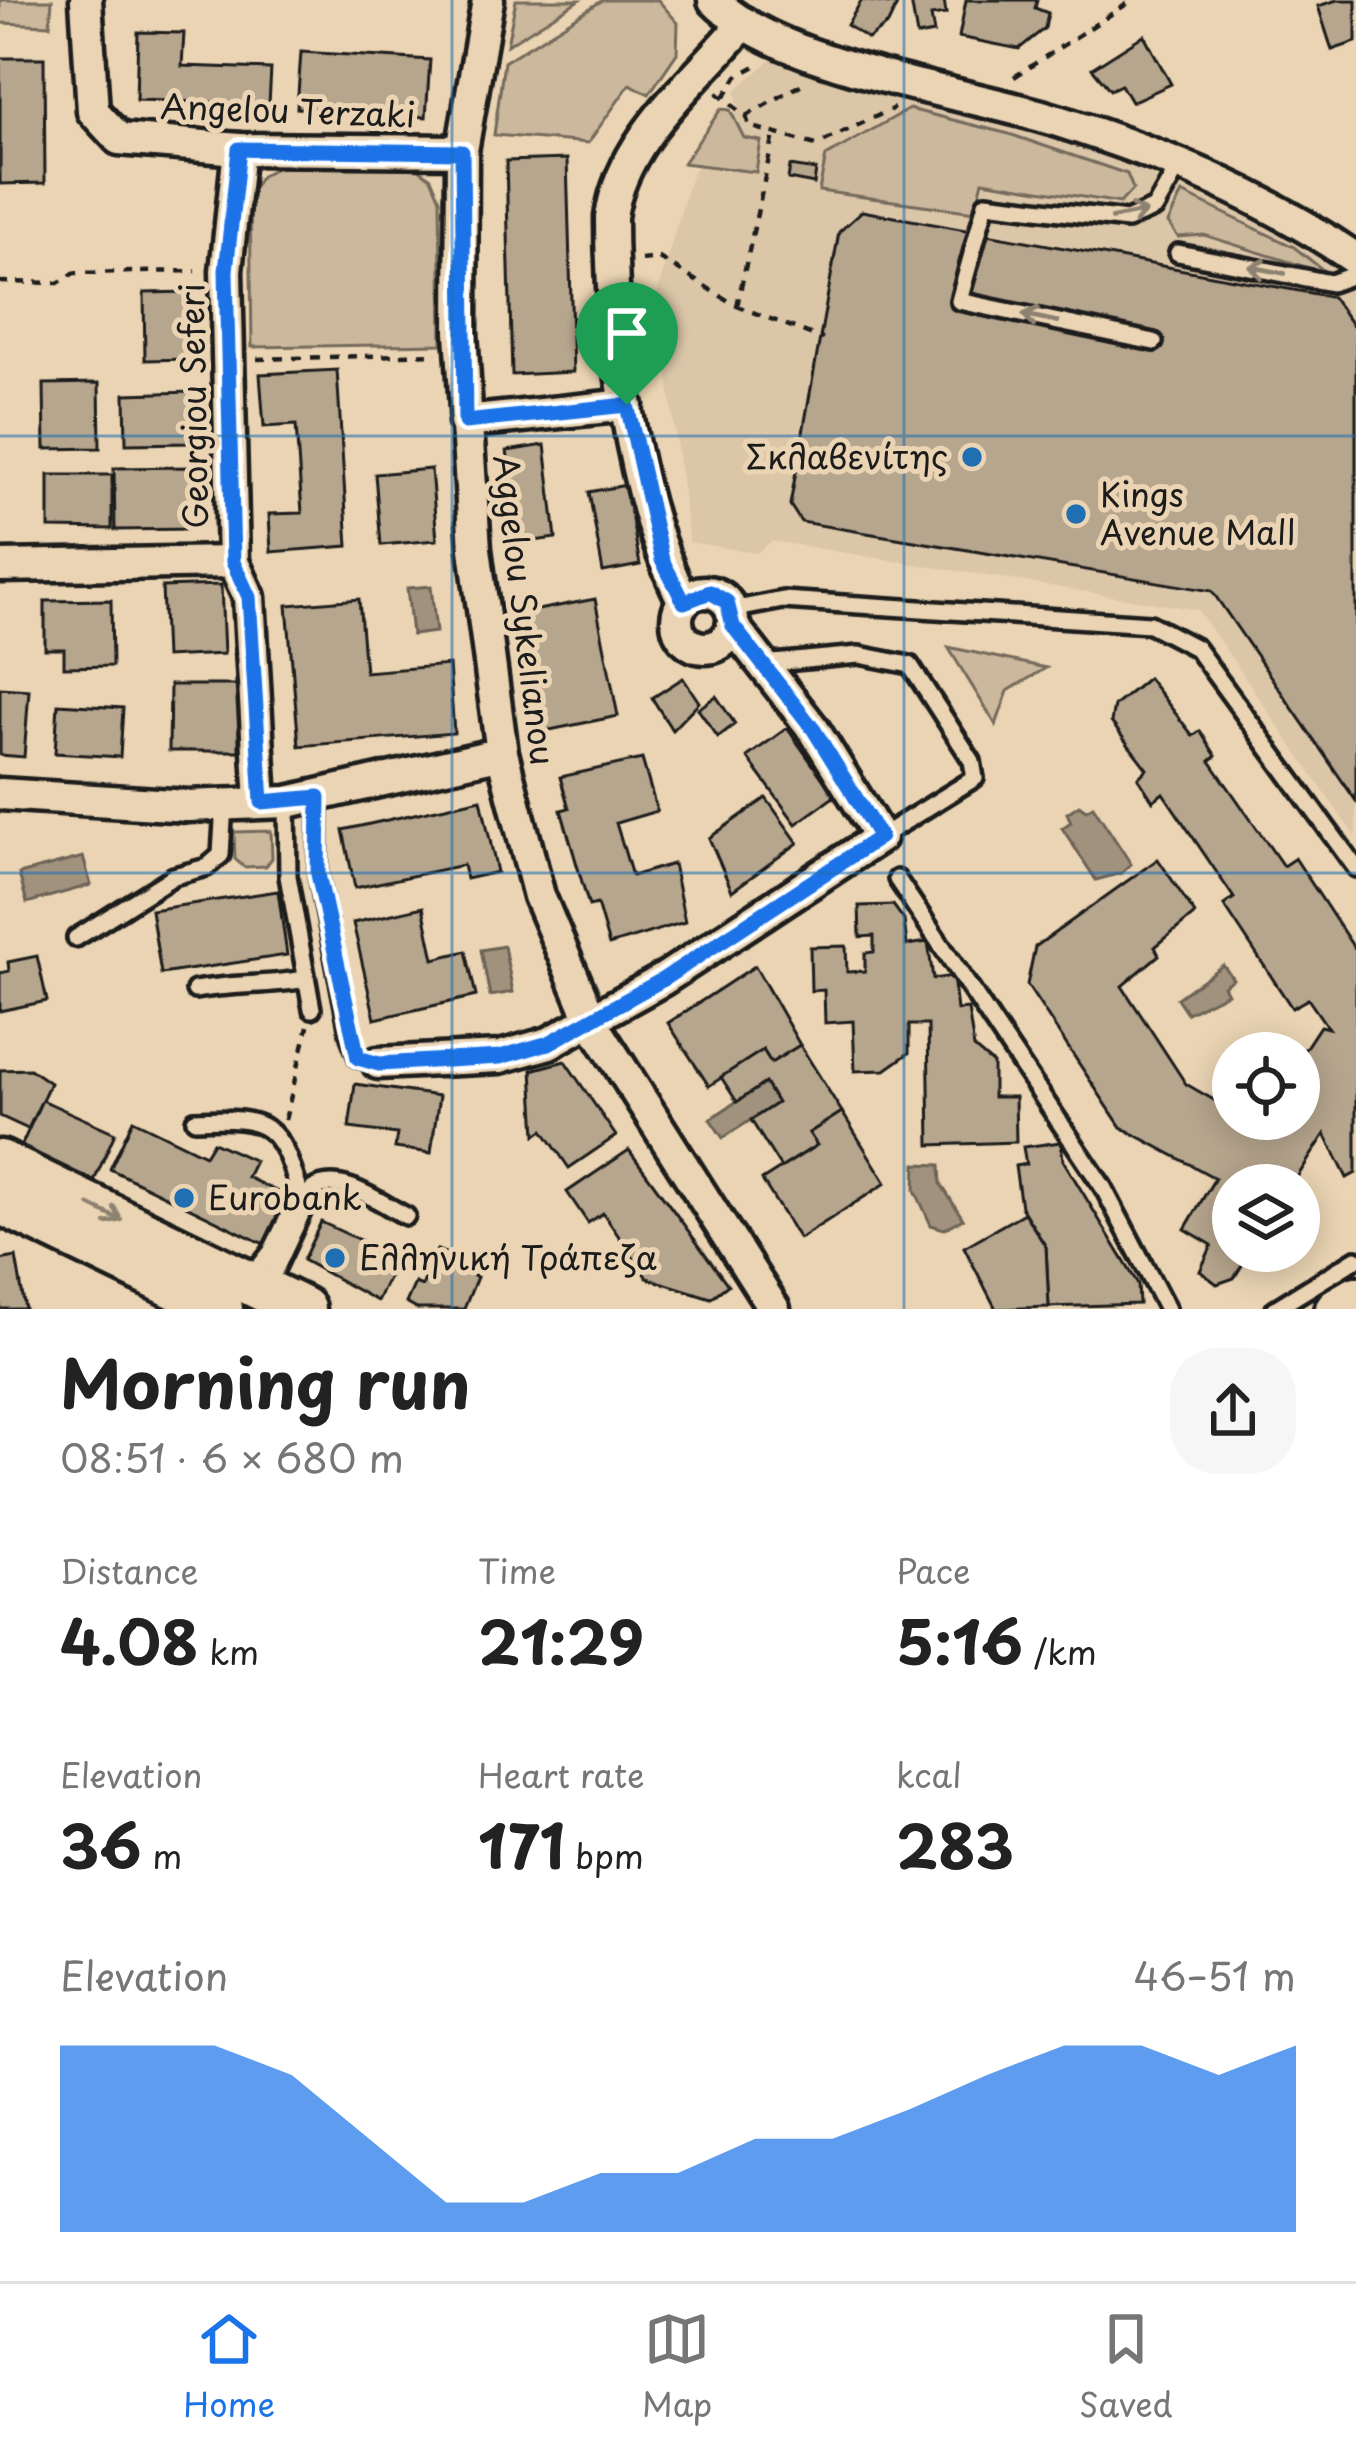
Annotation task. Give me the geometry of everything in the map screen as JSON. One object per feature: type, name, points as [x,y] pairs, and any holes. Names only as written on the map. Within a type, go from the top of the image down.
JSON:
[{"type":"main road","points":[[0,1162],[244,1294],[303,1309]]},
{"type":"main road","points":[[0,1202],[161,1296],[244,1294]]},
{"type":"main road","points":[[1337,1309],[1356,1298]]},
{"type":"street","name":"Angelou Terzaki","points":[[86,0],[93,111],[104,129],[140,143],[462,152]]},
{"type":"street","name":"Aggelou Sykelianou","points":[[488,0],[462,152],[461,353],[475,549],[502,753],[539,896],[592,1022],[774,1309]]},
{"type":"street","points":[[715,0],[744,23],[814,53],[1055,120],[1243,188],[1356,259]]},
{"type":"street","points":[[732,618],[717,646],[690,644],[678,624],[684,602],[662,560],[627,405],[611,264],[616,186],[628,159],[744,23]]},
{"type":"street","name":"Georgiou Seferi","points":[[239,149],[226,271],[233,562],[249,597],[274,802]]},
{"type":"street","points":[[465,422],[627,405]]},
{"type":"street","points":[[0,566],[233,562]]},
{"type":"street","points":[[379,1064],[500,1057],[549,1043],[592,1022],[880,837],[814,730],[732,618],[710,592],[684,602]]},
{"type":"street","points":[[0,794],[274,802],[319,797],[502,753]]},
{"type":"lane","points":[[1154,342],[959,301],[986,203],[1127,220],[1155,208],[1180,164]]},
{"type":"lane","points":[[1178,253],[1330,283],[1356,274]]},
{"type":"lane","points":[[732,618],[783,600],[1150,624],[1168,630],[1196,649],[1356,868]]},
{"type":"lane","points":[[763,664],[859,656],[910,665],[972,760],[975,778],[880,837]]},
{"type":"lane","points":[[319,797],[318,874],[350,1037],[358,1058],[379,1064]]},
{"type":"lane","points":[[274,802],[312,1010]]},
{"type":"lane","points":[[76,938],[173,876],[207,867],[221,855],[224,804]]},
{"type":"lane","points":[[897,879],[1102,1187],[1167,1309]]},
{"type":"lane","points":[[195,990],[249,980],[264,986],[306,979]]},
{"type":"lane","points":[[195,1120],[256,1123],[282,1137],[300,1192],[244,1294]]},
{"type":"lane","points":[[244,1294],[313,1189],[322,1184],[339,1183],[406,1216]]},
{"type":"lane","points":[[1275,1309],[1356,1259]]},
{"type":"path","points":[[1018,74],[1133,0]]},
{"type":"path","points":[[723,98],[748,67],[768,64]]},
{"type":"path","points":[[746,116],[803,84],[805,75]]},
{"type":"path","points":[[698,77],[746,116],[749,126],[816,145],[907,104]]},
{"type":"path","points":[[737,306],[775,134]]},
{"type":"path","points":[[611,264],[659,258],[737,306],[823,339]]},
{"type":"path","points":[[0,282],[58,283],[74,273],[226,271]]},
{"type":"path","points":[[227,360],[461,353]]},
{"type":"path","points":[[282,1137],[312,1010]]},
{"type":"shaded area","points":[[0,0],[52,0],[50,25],[0,23]]},
{"type":"shaded area","points":[[516,0],[579,0],[507,45]]},
{"type":"shaded area","points":[[603,0],[658,0],[678,23],[677,53],[649,94],[630,84],[588,143],[494,135],[504,62]]},
{"type":"shaded area","name":"Kings Avenue Mall","points":[[776,55],[1183,177],[1305,239],[1356,285],[1356,838],[1198,610],[772,541],[756,553],[689,542],[657,293],[692,173],[739,110],[735,91]]},
{"type":"shaded area","points":[[721,109],[730,110],[744,138],[761,141],[756,172],[683,163]]},
{"type":"shaded area","points":[[909,109],[1009,134],[1127,174],[1133,189],[1120,203],[983,181],[975,212],[819,191],[826,156]]},
{"type":"shaded area","points":[[279,166],[415,166],[431,178],[440,199],[442,344],[252,347],[250,193],[261,176]]},
{"type":"shaded area","points":[[1182,193],[1294,247],[1328,274],[1204,235],[1178,237],[1168,223]]},
{"type":"shaded area","points":[[431,586],[436,632],[412,635],[407,588]]},
{"type":"shaded area","points":[[948,647],[1046,668],[1008,691],[996,725]]},
{"type":"shaded area","points":[[1079,805],[1086,810],[1093,806],[1131,864],[1122,873],[1096,880],[1062,828],[1071,822],[1067,813]]},
{"type":"shaded area","points":[[271,831],[272,858],[266,866],[244,867],[235,859],[234,832]]},
{"type":"shaded area","points":[[83,857],[91,885],[27,903],[19,874]]},
{"type":"shaded area","points":[[504,946],[513,992],[490,996],[481,950]]},
{"type":"shaded area","points":[[1223,965],[1233,979],[1223,986],[1227,993],[1187,1013],[1177,998]]},
{"type":"shaded area","points":[[765,1083],[777,1103],[723,1138],[710,1119]]},
{"type":"shaded area","points":[[916,1164],[940,1165],[941,1184],[963,1219],[944,1229],[931,1225],[915,1190]]},
{"type":"building","points":[[862,0],[897,5],[888,24],[868,39],[847,25]]},
{"type":"building","points":[[944,0],[946,14],[931,16],[934,33],[917,36],[911,1]]},
{"type":"building","points":[[966,0],[1037,0],[1035,8],[1048,13],[1045,28],[1019,49],[959,37]]},
{"type":"building","points":[[1356,0],[1356,42],[1332,50],[1318,6]]},
{"type":"building","points":[[138,32],[184,33],[182,66],[271,69],[269,104],[136,100]]},
{"type":"building","points":[[1144,35],[1171,84],[1131,102],[1121,85],[1110,90],[1092,68]]},
{"type":"building","points":[[301,52],[430,60],[426,117],[297,108]]},
{"type":"building","points":[[0,58],[44,58],[45,183],[0,184]]},
{"type":"building","points":[[567,159],[573,372],[512,375],[506,161]]},
{"type":"building","points":[[790,166],[816,170],[814,184],[788,179]]},
{"type":"building","name":"Kings Avenue Mall","points":[[862,211],[1332,297],[1356,330],[1356,801],[1212,591],[801,522],[790,505],[839,232]]},
{"type":"building","points":[[190,292],[191,359],[145,360],[144,293]]},
{"type":"building","points":[[337,370],[348,546],[271,552],[269,514],[302,513],[296,425],[264,427],[260,374]]},
{"type":"building","points":[[99,383],[100,448],[45,449],[44,384]]},
{"type":"building","points":[[193,392],[194,443],[126,444],[125,394]]},
{"type":"building","points":[[545,445],[556,538],[519,543],[507,451]]},
{"type":"building","points":[[193,467],[194,529],[115,530],[114,468]]},
{"type":"building","points":[[431,469],[437,540],[381,545],[375,474]]},
{"type":"building","points":[[49,475],[112,475],[112,529],[49,528]]},
{"type":"building","points":[[626,485],[640,565],[603,572],[589,492]]},
{"type":"building","points":[[221,585],[224,654],[165,657],[162,587]]},
{"type":"building","points":[[359,599],[365,672],[449,665],[454,733],[299,746],[287,605]]},
{"type":"building","points":[[595,599],[618,716],[545,731],[522,613]]},
{"type":"building","points":[[111,600],[112,666],[64,667],[64,649],[45,649],[45,601]]},
{"type":"building","points":[[683,678],[699,702],[672,730],[652,698]]},
{"type":"building","points":[[1148,678],[1193,736],[1200,731],[1216,756],[1210,761],[1283,866],[1295,858],[1356,951],[1356,1173],[1347,1178],[1325,1134],[1306,1164],[1212,1164],[1212,1176],[1121,1127],[1027,985],[1035,947],[1158,859],[1195,914],[1155,947],[1159,955],[1122,986],[1186,1084],[1212,1099],[1212,1140],[1320,1140],[1320,1032],[1316,1032],[1320,1026],[1328,1028],[1308,999],[1292,1008],[1224,905],[1234,898],[1163,793],[1153,801],[1138,778],[1147,769],[1111,722],[1114,706]]},
{"type":"building","points":[[170,685],[239,685],[239,751],[169,751]]},
{"type":"building","points":[[0,688],[29,690],[24,757],[0,755]]},
{"type":"building","points":[[716,696],[735,724],[718,737],[698,709]]},
{"type":"building","points":[[58,704],[123,708],[120,757],[55,753]]},
{"type":"building","points":[[787,728],[835,796],[796,824],[747,757]]},
{"type":"building","points":[[642,759],[657,811],[616,823],[632,876],[673,864],[685,922],[609,945],[597,904],[589,906],[561,810],[569,808],[560,777]]},
{"type":"building","points":[[766,798],[798,843],[732,891],[709,838]]},
{"type":"building","points":[[481,799],[497,872],[466,879],[463,865],[355,888],[343,830]]},
{"type":"building","points":[[278,891],[287,955],[161,974],[151,910]]},
{"type":"building","points":[[893,905],[904,920],[907,945],[928,942],[933,979],[953,976],[957,1010],[968,1009],[974,1048],[993,1064],[993,1097],[1015,1097],[1016,1142],[930,1145],[928,1025],[909,1025],[909,1053],[885,1070],[855,1071],[853,1021],[825,1023],[824,990],[811,991],[810,947],[846,946],[847,972],[865,971],[865,953],[874,952],[874,936],[860,937],[859,906]]},
{"type":"building","points":[[423,907],[434,959],[466,951],[476,996],[375,1019],[353,923]]},
{"type":"building","points":[[37,956],[47,1001],[0,1011],[0,973],[9,971],[8,962]]},
{"type":"building","points":[[755,966],[800,1045],[771,1063],[763,1050],[709,1086],[668,1023]]},
{"type":"building","points":[[800,1045],[842,1112],[809,1133],[817,1145],[781,1168],[751,1120],[777,1103],[765,1083],[737,1102],[721,1077],[763,1050],[771,1063]]},
{"type":"building","points":[[565,1061],[616,1136],[569,1168],[543,1130],[536,1135],[532,1070]]},
{"type":"building","points":[[30,1069],[50,1083],[28,1129],[0,1116],[0,1070]]},
{"type":"building","points":[[355,1084],[439,1096],[431,1153],[395,1148],[397,1134],[349,1128]]},
{"type":"building","points":[[42,1100],[115,1133],[94,1181],[20,1149]]},
{"type":"building","points":[[842,1112],[886,1183],[799,1239],[762,1180],[817,1145],[809,1133]]},
{"type":"building","points":[[133,1120],[205,1155],[213,1142],[255,1161],[247,1177],[288,1197],[271,1239],[262,1243],[110,1169]]},
{"type":"building","points":[[1061,1142],[1063,1160],[1138,1284],[1139,1304],[1049,1307],[1046,1247],[1021,1207],[1015,1166],[1026,1164],[1023,1147]]},
{"type":"building","points":[[629,1150],[728,1285],[711,1298],[647,1278],[603,1213],[588,1223],[567,1192]]},
{"type":"building","points":[[1212,1183],[1212,1245],[1185,1229]]},
{"type":"building","points":[[1024,1213],[1046,1247],[1049,1307],[996,1309],[964,1247]]},
{"type":"building","points":[[321,1222],[398,1258],[377,1301],[303,1260]]},
{"type":"building","points":[[1212,1245],[1212,1272],[1238,1272],[1217,1284],[1200,1271]]},
{"type":"building","points":[[437,1250],[463,1260],[459,1269],[477,1277],[464,1309],[417,1309],[406,1303],[415,1283],[422,1286]]},
{"type":"building","points":[[16,1257],[25,1309],[0,1309],[0,1260]]},
{"type":"place","name":"Σκλαβενίτης","points":[[972,457]]},
{"type":"place","name":"Kings Avenue Mall","points":[[1076,514]]},
{"type":"place","name":"Eurobank","points":[[184,1198]]},
{"type":"place","name":"Ελληνική Τράπεζα","points":[[335,1258]]},
{"type":"route","points":[[239,149],[462,152],[465,422],[627,405],[662,560],[684,602],[710,592],[727,602],[733,626],[814,730],[880,837],[662,980],[549,1043],[500,1057],[368,1063],[358,1058],[350,1037],[318,874],[319,797],[262,802],[249,597],[233,562],[226,271],[239,149]]}]
